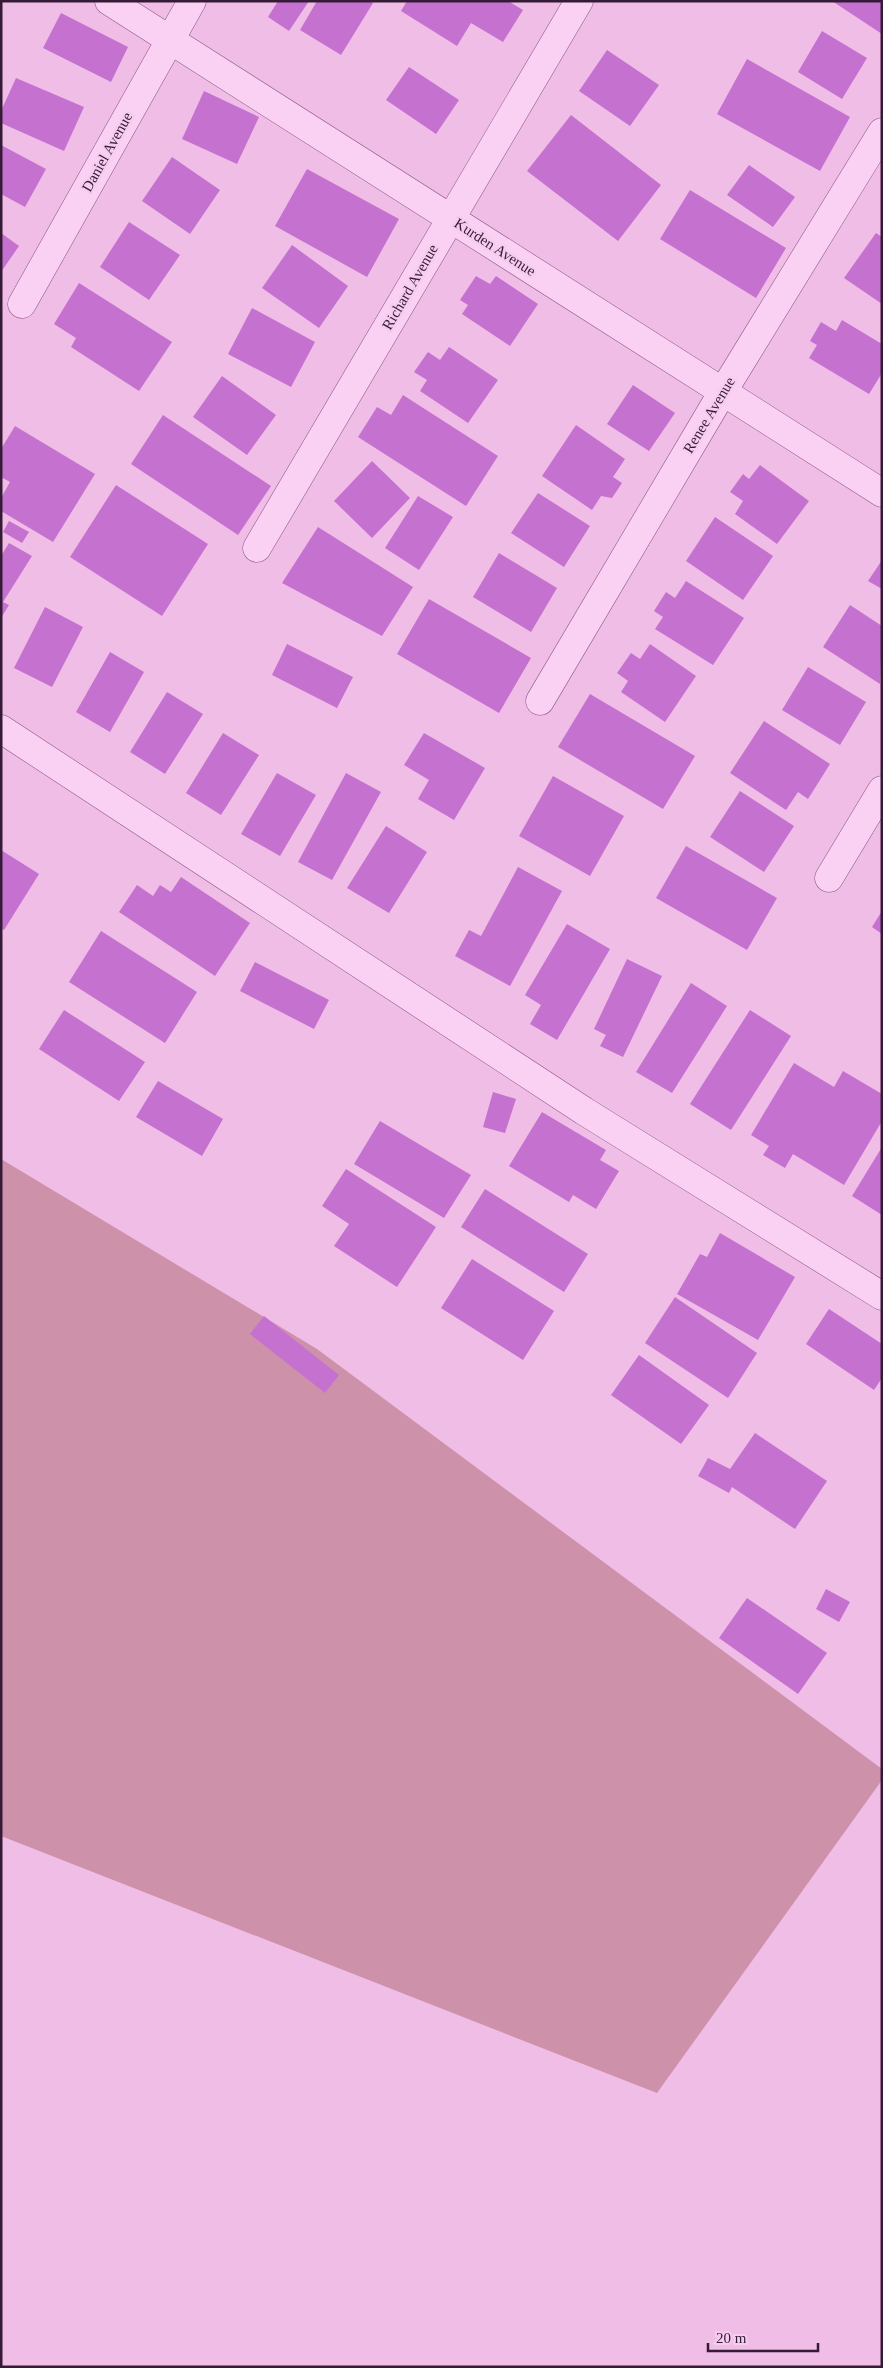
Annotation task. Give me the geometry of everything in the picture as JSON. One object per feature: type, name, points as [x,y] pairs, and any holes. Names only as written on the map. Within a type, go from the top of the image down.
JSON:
[{"type":"street","name":"Kurden Avenue","points":[[109,1],[170,38],[722,393],[882,493]]},
{"type":"street","name":"Daniel Avenue","points":[[22,304],[192,1]]},
{"type":"street","name":"Richard Avenue","points":[[257,548],[579,1]]},
{"type":"street","name":"Renee Avenue","points":[[540,701],[722,393],[882,132]]},
{"type":"street","points":[[1,729],[576,1105],[882,1296]]},
{"type":"street","points":[[829,878],[882,790]]},
{"type":"shaded area","points":[[1,1159],[317,1349],[882,1769],[882,1780],[657,2093],[1,1836]]},
{"type":"building","points":[[278,1],[309,1],[289,31],[268,17]]},
{"type":"building","points":[[317,1],[369,1],[373,3],[341,55],[300,30]]},
{"type":"building","points":[[407,1],[508,1],[523,10],[503,42],[471,23],[457,46],[401,11]]},
{"type":"building","points":[[832,1],[882,1],[882,34]]},
{"type":"building","points":[[61,13],[128,47],[111,82],[43,48]]},
{"type":"building","points":[[822,31],[867,58],[842,99],[798,72]]},
{"type":"building","points":[[607,50],[659,85],[630,126],[579,91]]},
{"type":"building","points":[[747,59],[850,117],[820,171],[717,114]]},
{"type":"building","points":[[409,67],[459,100],[436,134],[386,100]]},
{"type":"building","points":[[16,78],[84,107],[64,151],[1,123],[1,111]]},
{"type":"building","points":[[204,91],[259,117],[237,164],[182,139]]},
{"type":"building","points":[[571,115],[661,185],[618,241],[527,171]]},
{"type":"building","points":[[1,145],[46,169],[25,207],[1,194]]},
{"type":"building","points":[[172,157],[220,190],[190,234],[142,201]]},
{"type":"building","points":[[749,165],[795,197],[773,227],[727,195]]},
{"type":"building","points":[[307,169],[399,219],[367,277],[275,226]]},
{"type":"building","points":[[690,190],[786,248],[756,298],[660,239]]},
{"type":"building","points":[[129,222],[180,255],[149,300],[100,267]]},
{"type":"building","points":[[1,233],[19,246],[1,272]]},
{"type":"building","points":[[876,233],[882,237],[882,304],[844,278]]},
{"type":"building","points":[[292,245],[348,286],[319,328],[262,288]]},
{"type":"building","points":[[476,276],[490,284],[496,276],[538,304],[510,346],[462,314],[468,305],[460,300]]},
{"type":"building","points":[[79,283],[172,342],[139,391],[71,347],[76,338],[54,324]]},
{"type":"building","points":[[252,308],[315,342],[291,387],[228,354]]},
{"type":"building","points":[[842,320],[882,344],[882,373],[869,394],[809,358],[817,345],[810,341],[821,322],[836,331]]},
{"type":"building","points":[[449,347],[498,380],[468,423],[420,391],[427,380],[414,372],[428,352],[440,360]]},
{"type":"building","points":[[222,376],[276,415],[247,455],[193,417]]},
{"type":"building","points":[[633,385],[675,413],[649,451],[607,424]]},
{"type":"building","points":[[403,395],[498,456],[466,506],[358,437],[377,407],[391,415]]},
{"type":"building","points":[[163,415],[271,486],[238,535],[131,464]]},
{"type":"building","points":[[576,425],[625,459],[613,477],[622,483],[612,498],[601,496],[592,510],[542,476]]},
{"type":"building","points":[[15,426],[95,474],[53,542],[1,511],[1,498],[10,482],[1,477],[1,449]]},
{"type":"building","points":[[372,461],[410,498],[372,538],[334,501]]},
{"type":"building","points":[[760,465],[809,501],[777,544],[735,514],[743,501],[730,492],[743,474],[749,479]]},
{"type":"building","points":[[116,485],[208,544],[162,616],[70,557]]},
{"type":"building","points":[[538,493],[590,526],[564,567],[511,533]]},
{"type":"building","points":[[418,496],[453,517],[419,570],[385,548]]},
{"type":"building","points":[[715,517],[773,556],[743,600],[686,561]]},
{"type":"building","points":[[9,521],[29,532],[22,543],[3,532]]},
{"type":"building","points":[[318,527],[413,587],[382,636],[282,583]]},
{"type":"building","points":[[9,543],[32,556],[3,602],[9,605],[1,618],[1,556]]},
{"type":"building","points":[[499,553],[557,588],[531,632],[473,597]]},
{"type":"building","points":[[882,560],[882,589],[868,581]]},
{"type":"building","points":[[686,581],[744,618],[713,665],[655,629],[663,617],[654,611],[666,592],[675,598]]},
{"type":"building","points":[[429,599],[531,658],[499,713],[397,654]]},
{"type":"building","points":[[850,605],[882,626],[880,684],[823,647]]},
{"type":"building","points":[[45,607],[83,627],[52,687],[14,668]]},
{"type":"building","points":[[287,644],[353,677],[337,708],[272,675]]},
{"type":"building","points":[[650,644],[696,676],[665,722],[621,692],[628,681],[617,673],[631,653],[640,659]]},
{"type":"building","points":[[110,652],[144,672],[110,732],[76,712]]},
{"type":"building","points":[[808,667],[866,702],[840,745],[782,710]]},
{"type":"building","points":[[167,692],[203,714],[165,774],[130,752]]},
{"type":"building","points":[[590,694],[695,756],[663,809],[558,747]]},
{"type":"building","points":[[764,721],[830,764],[808,799],[798,792],[786,810],[730,773]]},
{"type":"building","points":[[223,733],[259,755],[221,815],[186,793]]},
{"type":"building","points":[[424,733],[485,768],[454,820],[418,799],[429,780],[404,765]]},
{"type":"building","points":[[277,773],[316,795],[280,856],[241,834]]},
{"type":"building","points":[[346,773],[381,792],[332,880],[298,862]]},
{"type":"building","points":[[553,776],[624,816],[590,876],[519,836]]},
{"type":"building","points":[[740,791],[794,826],[764,872],[710,837]]},
{"type":"building","points":[[386,826],[427,852],[389,913],[347,888]]},
{"type":"building","points":[[686,846],[777,898],[747,950],[656,898]]},
{"type":"building","points":[[1,850],[39,874],[4,930],[1,928]]},
{"type":"building","points":[[518,867],[562,891],[510,986],[455,956],[469,930],[481,936]]},
{"type":"building","points":[[181,877],[250,923],[215,976],[119,912],[137,885],[153,896],[160,885],[171,892]]},
{"type":"building","points":[[882,911],[882,934],[872,927]]},
{"type":"building","points":[[567,924],[610,949],[557,1040],[530,1024],[541,1005],[525,995]]},
{"type":"building","points":[[101,931],[197,992],[165,1043],[69,982]]},
{"type":"building","points":[[627,959],[662,976],[623,1057],[600,1046],[606,1035],[594,1029]]},
{"type":"building","points":[[255,962],[329,1000],[314,1029],[240,991]]},
{"type":"building","points":[[691,983],[727,1006],[672,1093],[636,1072]]},
{"type":"building","points":[[64,1010],[145,1062],[119,1101],[39,1049]]},
{"type":"building","points":[[750,1010],[791,1036],[731,1130],[690,1104]]},
{"type":"building","points":[[794,1063],[834,1087],[843,1071],[882,1094],[882,1121],[844,1185],[793,1154],[785,1168],[763,1155],[769,1146],[751,1135]]},
{"type":"building","points":[[158,1081],[223,1119],[202,1156],[136,1117]]},
{"type":"building","points":[[493,1092],[516,1099],[505,1133],[483,1127]]},
{"type":"building","points":[[542,1112],[606,1150],[600,1160],[619,1171],[596,1209],[573,1195],[569,1202],[509,1166]]},
{"type":"building","points":[[380,1121],[471,1175],[444,1218],[354,1164]]},
{"type":"building","points":[[882,1147],[882,1215],[852,1196]]},
{"type":"building","points":[[346,1169],[436,1227],[397,1287],[334,1246],[349,1224],[322,1206]]},
{"type":"building","points":[[485,1189],[588,1254],[564,1292],[461,1227]]},
{"type":"building","points":[[720,1233],[795,1277],[758,1340],[677,1294],[700,1254],[707,1257]]},
{"type":"building","points":[[472,1259],[554,1311],[523,1360],[441,1308]]},
{"type":"building","points":[[675,1297],[757,1353],[728,1398],[645,1343]]},
{"type":"building","points":[[829,1309],[882,1344],[882,1378],[874,1390],[806,1344]]},
{"type":"building","points":[[264,1316],[339,1375],[325,1393],[250,1334]]},
{"type":"building","points":[[639,1355],[709,1405],[681,1444],[611,1395]]},
{"type":"building","points":[[755,1433],[827,1481],[795,1529],[732,1487],[729,1493],[698,1476],[708,1458],[730,1469]]},
{"type":"building","points":[[826,1589],[850,1602],[839,1622],[816,1609]]},
{"type":"building","points":[[747,1598],[827,1653],[798,1694],[719,1638]]}]
